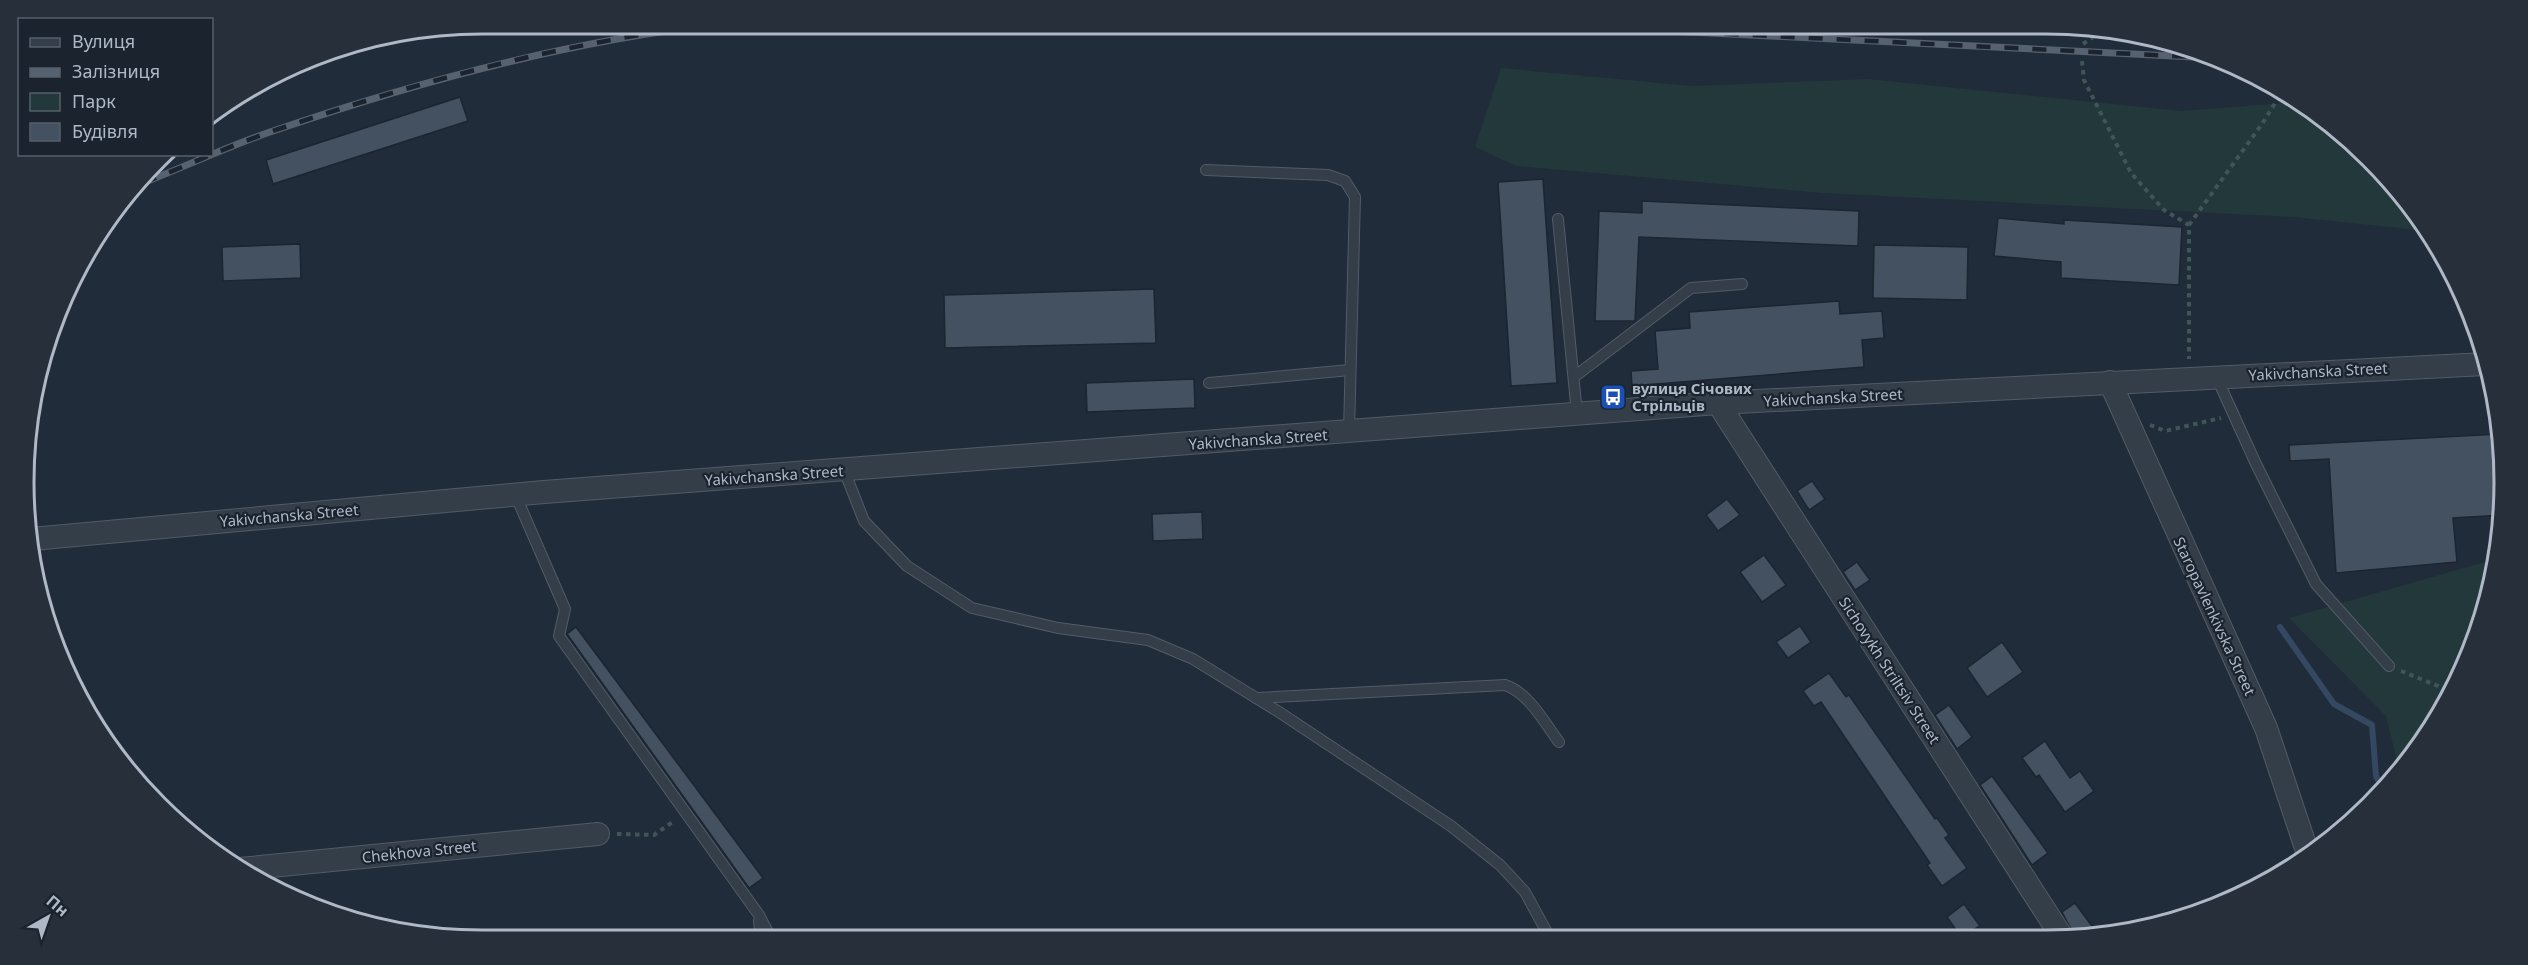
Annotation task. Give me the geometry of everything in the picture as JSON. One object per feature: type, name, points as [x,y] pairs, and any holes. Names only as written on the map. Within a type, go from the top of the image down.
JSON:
[{"type":"street","name":"Yakivchanska Street","points":[[38,538],[515,494],[1718,403],[2477,364]]},
{"type":"street","name":"Staropavlenkivska Street","points":[[2110,382],[2122,413],[2266,728],[2306,847]]},
{"type":"street","name":"Sichovykh Striltsiv Street","points":[[1718,403],[2057,930]]},
{"type":"street","name":"Chekhova Street","points":[[254,868],[598,834]]},
{"type":"lane","points":[[1206,170],[1328,175],[1345,181],[1355,197],[1348,432]]},
{"type":"lane","points":[[1558,219],[1577,414]]},
{"type":"lane","points":[[1574,377],[1691,288],[1742,284]]},
{"type":"lane","points":[[1209,383],[1350,370]]},
{"type":"lane","points":[[2216,376],[2256,464],[2316,584],[2389,666]]},
{"type":"lane","points":[[844,470],[864,521],[907,566],[972,608],[1058,628],[1148,640],[1193,659],[1451,826],[1500,866],[1525,892],[1546,930]]},
{"type":"lane","points":[[515,494],[565,609],[559,636],[759,915],[767,930]]},
{"type":"lane","points":[[1256,698],[1505,685],[1516,689],[1525,697],[1559,742]]},
{"type":"lane","points":[[759,915],[760,930]]},
{"type":"path","points":[[2083,44],[2094,37]]},
{"type":"path","points":[[2082,62],[2084,80],[2131,173],[2164,210],[2189,225]]},
{"type":"path","points":[[2189,378],[2189,225],[2277,100]]},
{"type":"path","points":[[2122,413],[2165,431],[2234,415]]},
{"type":"path","points":[[2389,666],[2443,688]]},
{"type":"path","points":[[598,834],[654,835],[685,813]]},
{"type":"green space","points":[[1501,68],[1692,86],[1867,79],[2182,111],[2283,103],[2318,127],[2362,166],[2382,187],[2415,230],[2293,217],[1823,193],[1516,166],[1475,147]]},
{"type":"green space","points":[[2486,561],[2470,627],[2447,681],[2418,731],[2397,760],[2386,716],[2289,618]]},
{"type":"building","points":[[460,97],[468,121],[273,184],[266,160]]},
{"type":"building","points":[[1543,179],[1557,383],[1511,386],[1498,182]]},
{"type":"building","points":[[1642,201],[1859,211],[1858,246],[1639,237],[1635,321],[1595,321],[1599,211],[1642,213]]},
{"type":"building","points":[[1998,218],[2064,224],[2064,220],[2182,227],[2179,285],[2061,278],[2061,262],[1994,256]]},
{"type":"building","points":[[300,244],[301,278],[223,281],[222,247]]},
{"type":"building","points":[[1874,245],[1968,247],[1967,300],[1873,298]]},
{"type":"building","points":[[1154,289],[1156,343],[945,348],[944,295]]},
{"type":"building","points":[[1839,301],[1840,314],[1882,311],[1884,338],[1862,340],[1864,367],[1632,386],[1631,371],[1658,369],[1655,331],[1690,328],[1689,312]]},
{"type":"building","points":[[1194,379],[1195,408],[1087,412],[1086,383]]},
{"type":"building","points":[[2491,434],[2494,482],[2493,516],[2453,518],[2457,562],[2336,573],[2329,459],[2290,461],[2289,445]]},
{"type":"building","points":[[1812,481],[1825,499],[1809,510],[1797,491]]},
{"type":"building","points":[[1727,499],[1740,515],[1718,531],[1706,515]]},
{"type":"building","points":[[1202,512],[1203,539],[1153,541],[1152,514]]},
{"type":"building","points":[[1764,555],[1786,585],[1762,602],[1740,572]]},
{"type":"building","points":[[1857,562],[1870,580],[1855,590],[1843,572]]},
{"type":"building","points":[[1800,626],[1811,642],[1788,658],[1776,642]]},
{"type":"building","points":[[576,627],[763,878],[749,888],[567,634]]},
{"type":"building","points":[[2002,642],[2023,672],[1987,697],[1967,668]]},
{"type":"building","points":[[1829,673],[1846,697],[1849,695],[1935,819],[1937,818],[1949,835],[1945,838],[1967,868],[1942,886],[1927,865],[1930,863],[1821,702],[1814,706],[1803,691]]},
{"type":"building","points":[[1949,705],[1972,737],[1957,749],[1935,715]]},
{"type":"building","points":[[2045,741],[2070,778],[2080,771],[2094,791],[2065,812],[2039,775],[2036,777],[2022,758]]},
{"type":"building","points":[[1992,776],[2048,853],[2032,865],[1980,785]]},
{"type":"building","points":[[2075,903],[2093,928],[2071,930],[2062,912]]},
{"type":"building","points":[[1964,904],[1980,926],[1973,930],[1956,930],[1947,917]]},
{"type":"waterway","points":[[2280,627],[2334,704],[2372,725],[2376,776],[2379,781]]},
{"type":"railway","points":[[213,154],[270,132],[436,80],[549,52],[646,34]]},
{"type":"railway","points":[[1730,34],[2185,57]]},
{"type":"railway","points":[[154,178],[208,156]]},
{"type":"place","name":"вулиця Січових Стрільців","points":[[1613,397]]}]
